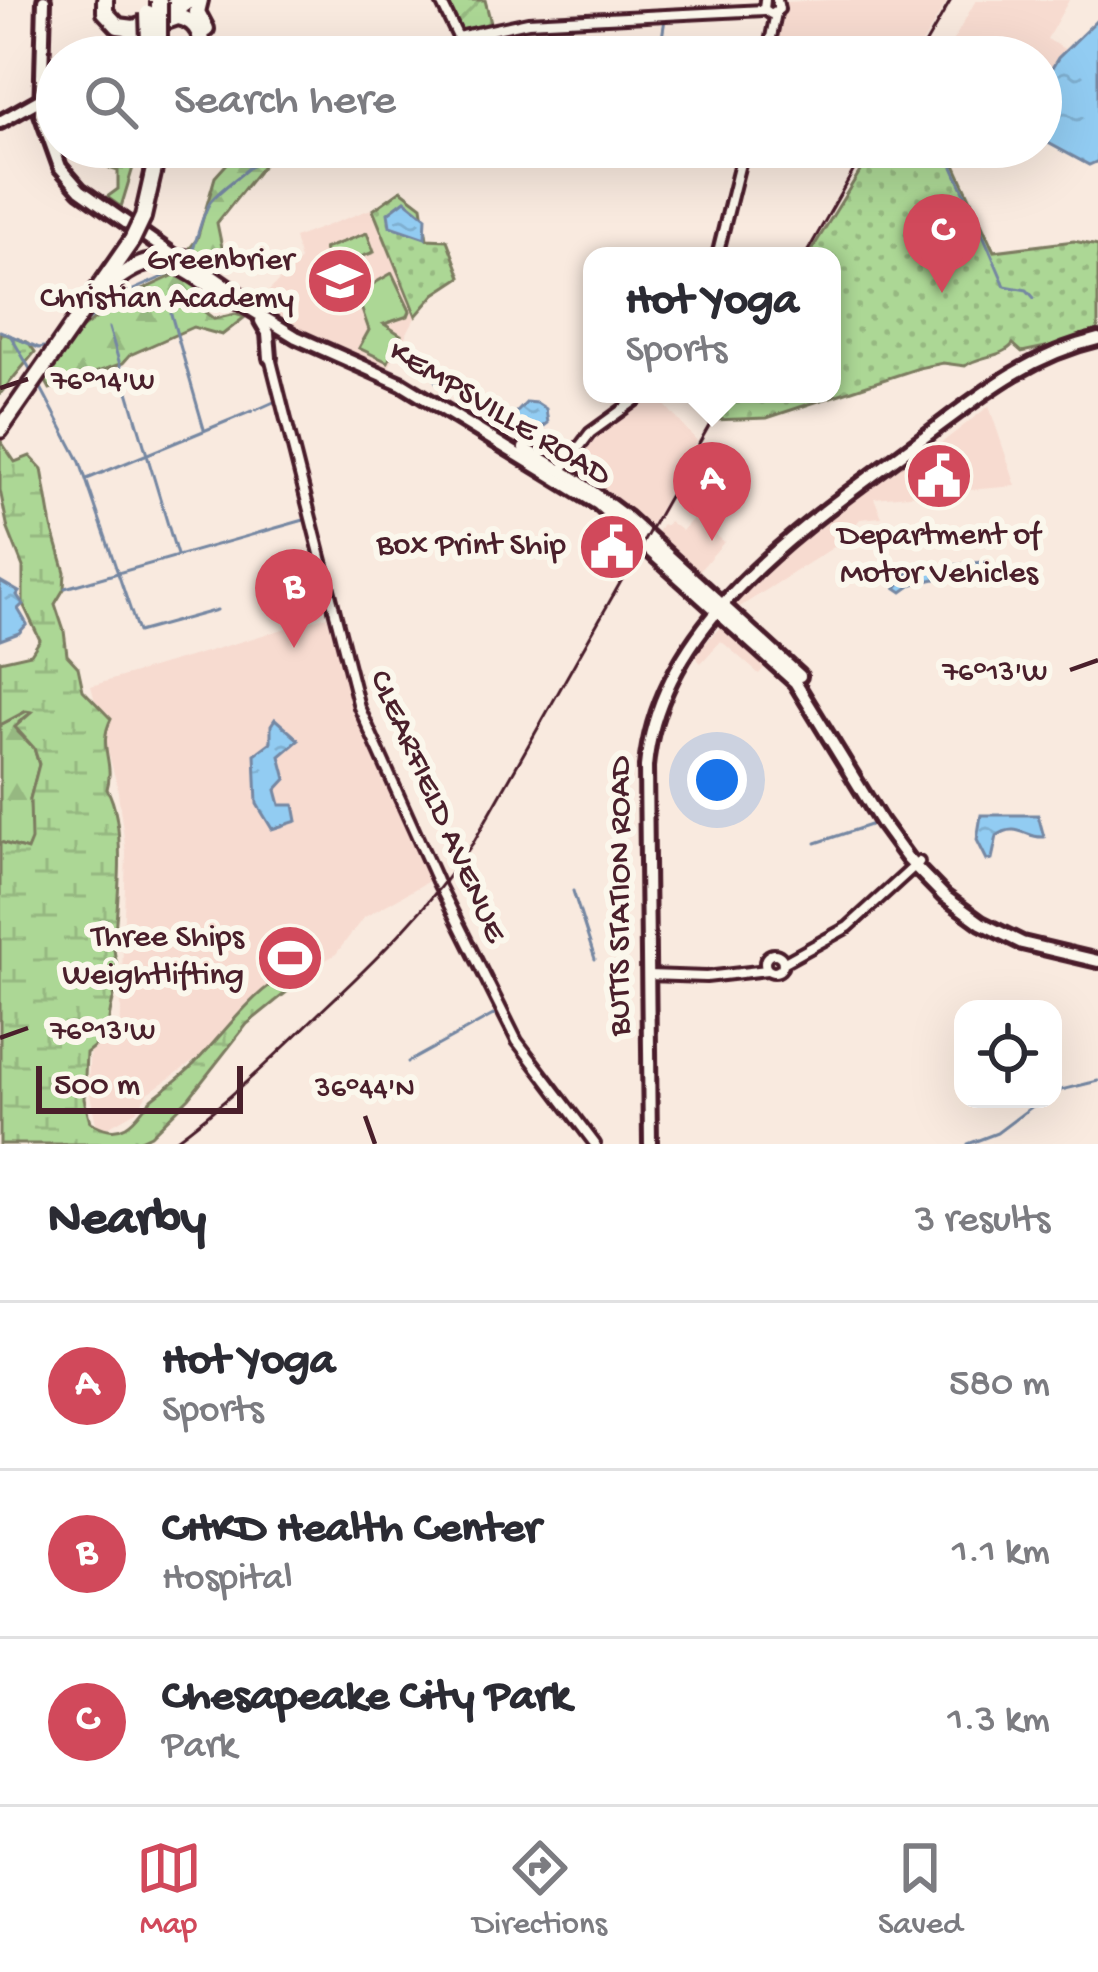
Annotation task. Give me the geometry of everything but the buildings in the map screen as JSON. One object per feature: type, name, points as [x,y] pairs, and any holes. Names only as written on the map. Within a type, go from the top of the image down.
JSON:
[{"type":"highway","points":[[105,0],[105,12],[115,24],[129,28],[157,15],[178,17],[190,22],[198,36]]},
{"type":"highway","points":[[196,0],[207,36]]},
{"type":"highway","points":[[0,430],[134,236],[148,168]]},
{"type":"highway","points":[[0,416],[134,236]]},
{"type":"highway","points":[[70,332],[106,287],[135,266],[151,261],[182,265],[241,304]]},
{"type":"main road","points":[[44,0],[44,36]]},
{"type":"main road","points":[[130,36],[157,15],[196,0]]},
{"type":"main road","points":[[23,115],[36,94]]},
{"type":"main road","points":[[0,124],[36,107]]},
{"type":"main road","points":[[23,115],[36,121]]},
{"type":"main road","name":"KEMPSVILLE ROAD","points":[[64,168],[69,180],[134,236],[241,304],[402,384],[562,475],[724,610],[800,687],[862,793],[916,865],[952,903],[998,933],[1046,952],[1098,958]]},
{"type":"main road","name":"KEMPSVILLE ROAD","points":[[70,168],[78,182],[279,325]]},
{"type":"main road","points":[[134,236],[163,242]]},
{"type":"main road","points":[[241,304],[267,330],[270,358]]},
{"type":"main road","name":"BUTTS STATION ROAD","points":[[650,1144],[646,760],[658,710],[687,657],[777,552],[980,393],[1035,360],[1098,342]]},
{"type":"street","points":[[440,0],[458,36]]},
{"type":"street","points":[[462,36],[518,23],[767,8],[778,0]]},
{"type":"street","points":[[719,247],[739,168]]},
{"type":"street","name":"CLEARFIELD AVENUE","points":[[279,325],[270,358],[359,707],[437,881],[517,1041],[595,1144]]},
{"type":"street","points":[[562,475],[590,433],[631,403]]},
{"type":"street","points":[[648,975],[766,965],[777,971],[782,959],[838,934],[916,865]]},
{"type":"street","points":[[766,965],[771,954],[782,959]]},
{"type":"shaded area","points":[[948,0],[927,36],[777,36],[784,2]]},
{"type":"shaded area","points":[[976,0],[1069,0],[1049,36],[956,36]]},
{"type":"shaded area","name":"Greenbrier Christian Academy","points":[[371,209],[416,316],[389,367],[305,331],[257,303],[300,260],[294,238]]},
{"type":"shaded area","points":[[636,403],[663,403],[697,441],[647,532],[570,469],[594,439]]},
{"type":"shaded area","points":[[989,406],[1016,486],[874,498],[882,517],[860,519],[842,542],[735,610],[735,603],[763,572],[885,476],[909,460],[913,465]]},
{"type":"shaded area","points":[[695,516],[724,542],[695,576],[653,539],[662,524],[669,521],[682,531]]},
{"type":"shaded area","points":[[606,522],[632,539],[627,561],[618,571],[583,548]]},
{"type":"shaded area","points":[[327,616],[356,711],[434,878],[363,918],[336,954],[254,1003],[207,1052],[148,1093],[136,1111],[104,1129],[96,1124],[88,1085],[90,1044],[120,1040],[126,853],[117,785],[91,686]]},
{"type":"shaded area","points":[[725,622],[770,661],[759,674],[721,641],[701,663],[698,660],[696,653]]},
{"type":"green space","points":[[445,0],[485,0],[491,23],[461,30]]},
{"type":"green space","points":[[515,25],[516,36],[468,36]]},
{"type":"green space","points":[[109,168],[133,168],[121,207],[107,197],[118,189],[118,171]]},
{"type":"green space","points":[[223,168],[261,168],[217,223],[223,252],[210,268],[186,253],[197,239],[215,177]]},
{"type":"green space","points":[[862,168],[956,168],[994,251],[1074,241],[1098,246],[1098,336],[1022,352],[1013,344],[965,366],[943,363],[919,368],[841,394],[841,247],[814,247]]},
{"type":"green space","points":[[401,190],[422,206],[427,239],[447,240],[461,277],[435,294],[416,316],[373,210]]},
{"type":"green space","points":[[367,233],[374,252],[331,268],[324,249]]},
{"type":"green space","points":[[367,265],[366,288],[392,273],[410,311],[384,324],[401,335],[388,362],[359,348],[369,330],[361,307],[366,291],[352,299],[342,276]]},
{"type":"green space","points":[[179,273],[207,287],[199,289],[192,302],[214,319],[235,314],[245,317],[222,335],[193,327],[130,355],[123,363],[50,389],[44,378],[74,334],[125,298]]},
{"type":"green space","points":[[0,332],[29,343],[35,352],[0,394]]},
{"type":"green space","points":[[724,403],[813,403],[767,418],[714,420]]},
{"type":"green space","points":[[0,440],[15,462],[30,456],[42,469],[65,572],[64,589],[55,604],[67,655],[78,667],[83,690],[111,719],[107,789],[119,842],[114,945],[118,978],[108,1035],[86,1053],[84,1099],[90,1122],[112,1129],[130,1123],[264,990],[316,961],[298,983],[247,1024],[189,1098],[151,1135],[132,1144],[0,1144],[0,842],[27,850],[30,799],[39,764],[34,748],[15,727],[32,712],[0,725],[0,661],[31,654],[40,640],[23,604],[23,567],[0,490]]},
{"type":"green space","points":[[32,712],[19,722],[18,732],[34,748],[39,765],[30,799],[32,840],[27,850],[0,842],[0,725]]},
{"type":"water","points":[[1098,19],[1098,161],[1089,165],[1062,150],[1062,54]]},
{"type":"water","points":[[405,200],[426,217],[425,238],[390,226],[388,213]]},
{"type":"water","points":[[433,373],[507,414],[515,414],[527,402],[537,403],[546,409],[548,423],[526,435],[436,382]]},
{"type":"water","points":[[983,562],[984,568],[913,584],[902,592],[896,588],[910,570]]},
{"type":"water","points":[[0,581],[19,592],[23,604],[18,609],[27,624],[19,633],[0,640]]},
{"type":"water","points":[[275,719],[299,740],[280,756],[286,779],[276,790],[280,805],[294,805],[297,821],[272,829],[257,804],[255,754],[271,742]]},
{"type":"water","points":[[981,815],[1038,815],[1044,837],[1004,832],[997,836],[992,859],[987,860],[977,840]]},
{"type":"waterway","points":[[662,36],[665,19]]},
{"type":"waterway","points":[[191,255],[211,201],[248,168]]},
{"type":"waterway","points":[[953,168],[970,205]]},
{"type":"waterway","points":[[975,216],[1005,286],[1027,290],[1034,298]]},
{"type":"waterway","points":[[79,327],[124,294],[174,272]]},
{"type":"waterway","points":[[171,314],[204,429]]},
{"type":"waterway","points":[[109,328],[177,555]]},
{"type":"waterway","points":[[0,331],[39,348],[49,346]]},
{"type":"waterway","points":[[10,335],[30,369]]},
{"type":"waterway","points":[[39,384],[80,462],[138,632],[217,610]]},
{"type":"waterway","points":[[256,410],[276,401]]},
{"type":"waterway","points":[[87,479],[252,411]]},
{"type":"waterway","points":[[65,588],[304,520]]},
{"type":"waterway","points":[[816,843],[870,825]]},
{"type":"waterway","points":[[573,891],[595,959]]},
{"type":"waterway","points":[[408,1062],[495,1014]]},
{"type":"waterway","points":[[1062,1090],[1098,1081]]},
{"type":"waterway","points":[[968,1144],[997,1133],[1030,1108]]},
{"type":"railway","points":[[930,36],[951,0]]},
{"type":"railway","points":[[810,247],[855,168]]},
{"type":"railway","points":[[170,1144],[246,1082],[360,975],[456,867],[722,403]]},
{"type":"place","name":"Greenbrier Christian Academy","points":[[340,281]]},
{"type":"place","name":"Chesapeake City Park","points":[[942,293]]},
{"type":"place","name":"Department of Motor Vehicles","points":[[939,476]]},
{"type":"place","name":"Hot Yoga","points":[[712,541]]},
{"type":"place","name":"Box Print Ship","points":[[612,547]]},
{"type":"place","name":"CHKD Health Center","points":[[294,648]]},
{"type":"place","name":"Three Ships Weightlifting","points":[[290,958]]}]
